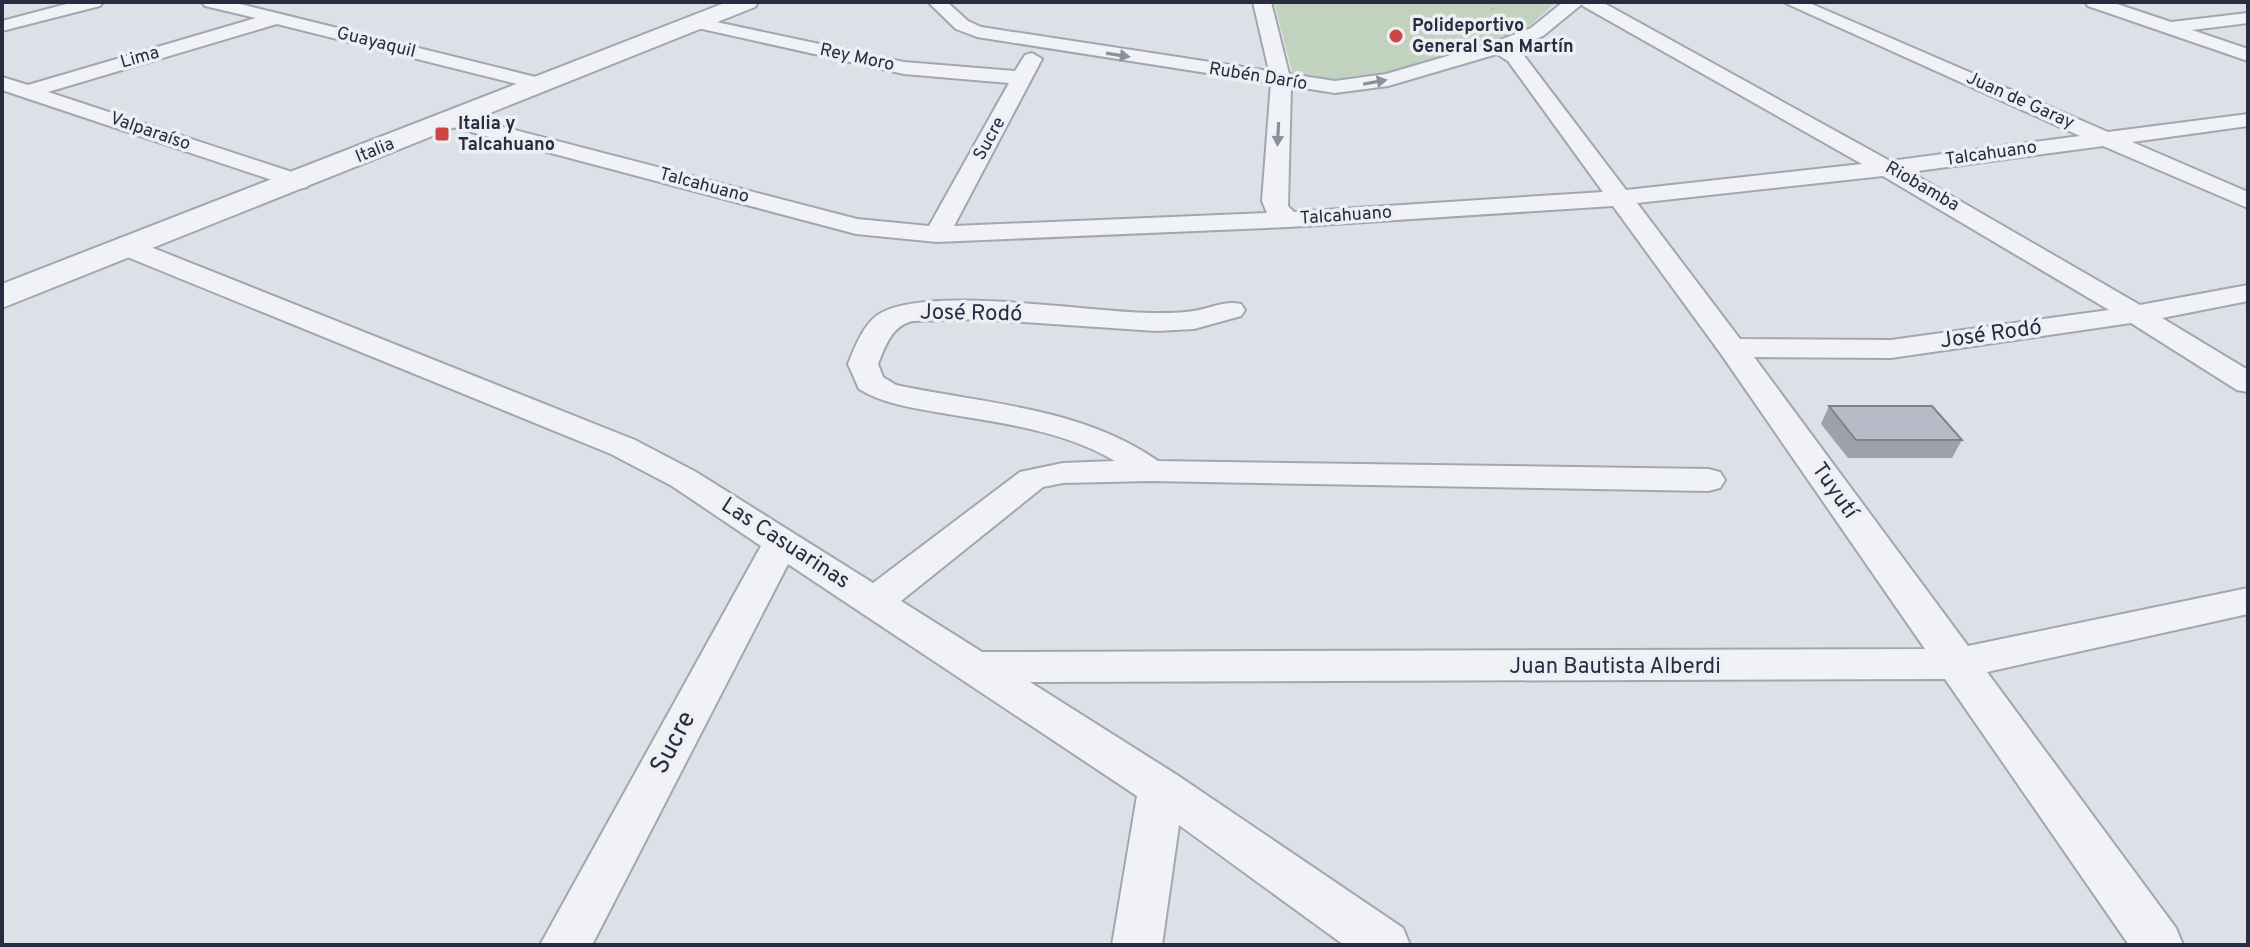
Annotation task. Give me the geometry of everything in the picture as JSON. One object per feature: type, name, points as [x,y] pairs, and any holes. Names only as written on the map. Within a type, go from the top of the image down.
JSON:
[{"type":"street","points":[[2,26],[94,2]]},
{"type":"street","name":"Guayaquil","points":[[211,2],[541,84]]},
{"type":"street","name":"Italia","points":[[2,297],[299,182],[747,2]]},
{"type":"street","name":"Rubén Darío","points":[[937,2],[969,30],[1335,87],[1388,80],[1499,47],[1537,32],[1574,2]]},
{"type":"street","points":[[1262,2],[1281,81],[1274,201],[1276,208],[1288,220]]},
{"type":"street","name":"Riobamba","points":[[1589,2],[1889,168],[2248,383]]},
{"type":"street","name":"Juan de Garay","points":[[1792,2],[2248,201]]},
{"type":"street","points":[[2094,2],[2248,55]]},
{"type":"street","name":"Lima","points":[[2,98],[278,18]]},
{"type":"street","points":[[2168,27],[2248,18]]},
{"type":"street","name":"Rey Moro","points":[[693,22],[904,68],[1023,78]]},
{"type":"street","name":"Sucre","points":[[937,234],[1041,43]]},
{"type":"street","name":"Tuyutí","points":[[1499,47],[1515,57],[1732,348],[2158,945]]},
{"type":"street","name":"Valparaíso","points":[[2,83],[299,182]]},
{"type":"street","name":"Talcahuano","points":[[453,120],[856,226],[937,234],[1288,220],[1619,198],[1889,168],[2248,120]]},
{"type":"street","name":"Las Casuarinas","points":[[129,248],[623,447],[684,479],[1161,788],[1385,945]]},
{"type":"street","name":"José Rodó","points":[[1732,348],[1891,349],[2137,314],[2248,293]]},
{"type":"street","name":"José Rodó","points":[[1150,471],[1133,456],[1105,441],[1053,426],[886,392],[870,382],[863,364],[877,332],[889,320],[926,309],[1156,322],[1194,320],[1231,310]]},
{"type":"street","points":[[875,601],[1032,479],[1063,473],[1150,471],[1708,480]]},
{"type":"street","name":"Sucre","points":[[565,945],[782,541]]},
{"type":"street","name":"Juan Bautista Alberdi","points":[[976,667],[1956,664],[2248,601]]},
{"type":"street","points":[[1137,945],[1161,788]]},
{"type":"path","points":[[1490,2],[1493,10]]},
{"type":"green space","name":"Polideportivo General San Martín","points":[[1274,2],[1556,2],[1525,30],[1495,43],[1365,79],[1318,80],[1293,75]]},
{"type":"building","points":[[1829,406],[1932,406],[1962,440],[1856,440]]},
{"type":"place","name":"Polideportivo General San Martín","points":[[1396,36]]},
{"type":"place","name":"Italia y Talcahuano","points":[[442,134]]}]
